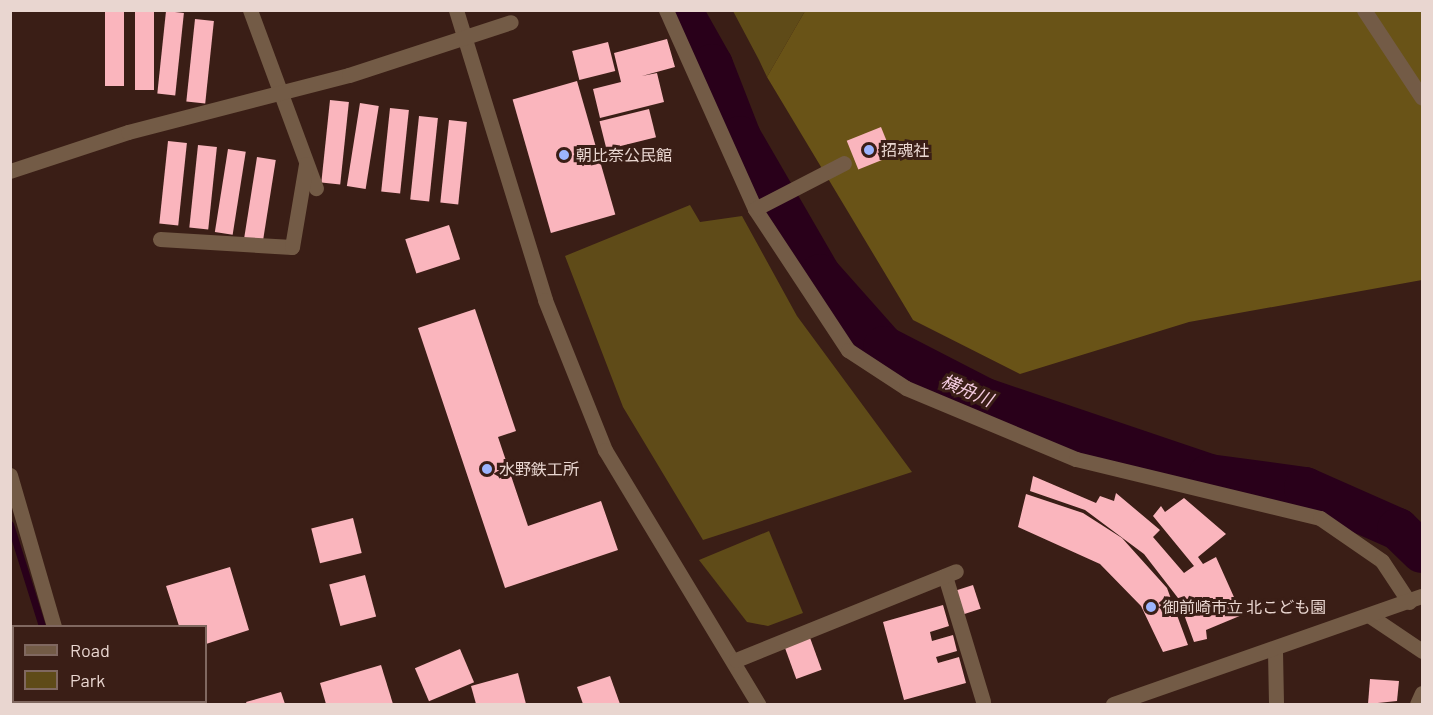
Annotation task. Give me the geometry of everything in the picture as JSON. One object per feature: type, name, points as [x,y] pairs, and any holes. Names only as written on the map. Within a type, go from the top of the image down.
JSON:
[{"type":"street","points":[[250,10],[277,94],[316,188]]},
{"type":"street","points":[[456,10],[545,300],[605,450],[736,660],[758,705]]},
{"type":"street","points":[[666,10],[755,209],[848,350],[906,388],[1076,459],[1320,518],[1382,561],[1416,599],[1275,651],[1113,705]]},
{"type":"street","points":[[1365,10],[1422,98]]},
{"type":"street","points":[[10,171],[128,132],[349,75],[463,33],[511,21]]},
{"type":"street","points":[[755,209],[844,163]]},
{"type":"street","points":[[160,239],[292,247],[306,165]]},
{"type":"street","points":[[10,475],[53,625]]},
{"type":"street","points":[[736,660],[950,573],[983,701]]},
{"type":"street","points":[[1370,616],[1422,651]]},
{"type":"street","points":[[1275,651],[1276,705]]},
{"type":"street","points":[[1417,705],[1422,693]]},
{"type":"green space","points":[[733,11],[805,11],[767,77],[759,60]]},
{"type":"green space","points":[[690,205],[700,222],[742,216],[797,316],[912,472],[703,540],[623,407],[565,256]]},
{"type":"green space","points":[[769,531],[803,613],[768,626],[747,622],[699,560]]},
{"type":"shaded area","points":[[805,11],[1422,11],[1422,280],[1189,322],[1020,374],[913,320],[767,77]]},
{"type":"building","points":[[105,10],[124,10],[124,86],[105,86]]},
{"type":"building","points":[[135,10],[154,10],[154,90],[135,90]]},
{"type":"building","points":[[166,11],[184,13],[175,95],[157,94]]},
{"type":"building","points":[[195,19],[214,21],[205,104],[186,102]]},
{"type":"building","points":[[667,39],[675,67],[642,76],[657,73],[664,102],[600,118],[593,89],[621,82],[614,53]]},
{"type":"building","points":[[608,42],[615,71],[579,80],[572,51]]},
{"type":"building","name":"朝比奈公民館","points":[[577,81],[615,215],[551,233],[513,99]]},
{"type":"building","points":[[330,100],[349,102],[340,185],[321,183]]},
{"type":"building","points":[[360,103],[379,106],[366,189],[347,186]]},
{"type":"building","points":[[390,108],[409,110],[400,194],[381,192]]},
{"type":"building","points":[[649,109],[656,137],[607,149],[600,121]]},
{"type":"building","points":[[419,116],[438,118],[429,202],[410,200]]},
{"type":"building","points":[[449,120],[467,122],[458,204],[440,203]]},
{"type":"building","points":[[881,127],[893,156],[858,170],[847,141]]},
{"type":"building","points":[[168,141],[187,143],[178,226],[159,224]]},
{"type":"building","points":[[198,145],[217,147],[208,230],[189,228]]},
{"type":"building","points":[[228,149],[246,152],[233,235],[215,232]]},
{"type":"building","points":[[257,157],[276,160],[263,243],[244,240]]},
{"type":"building","points":[[449,225],[460,259],[416,273],[405,239]]},
{"type":"building","name":"水野鉄工所","points":[[475,309],[516,431],[498,437],[528,526],[601,501],[618,550],[505,588],[418,328]]},
{"type":"building","points":[[1033,476],[1096,503],[1100,496],[1114,501],[1116,493],[1160,530],[1153,537],[1184,573],[1194,566],[1153,516],[1161,506],[1165,512],[1184,498],[1226,534],[1198,557],[1203,564],[1216,557],[1242,615],[1206,630],[1207,639],[1194,642],[1178,598],[1144,554],[1085,510],[1030,491]]},
{"type":"building","points":[[1026,494],[1083,513],[1122,538],[1167,588],[1188,645],[1163,652],[1141,606],[1100,564],[1018,527]]},
{"type":"building","points":[[353,518],[362,553],[320,563],[311,528]]},
{"type":"building","points":[[230,567],[249,630],[207,644],[207,625],[179,625],[166,586]]},
{"type":"building","points":[[365,575],[376,617],[340,626],[329,585]]},
{"type":"building","points":[[973,585],[981,609],[964,614],[956,591]]},
{"type":"building","points":[[943,605],[949,626],[930,632],[932,641],[953,635],[957,651],[936,657],[938,663],[959,657],[966,683],[904,700],[883,622]]},
{"type":"building","points":[[809,635],[822,670],[796,679],[784,644]]},
{"type":"building","points":[[460,649],[474,682],[429,701],[415,668]]},
{"type":"building","points":[[381,665],[393,704],[326,704],[320,683]]},
{"type":"building","points":[[518,673],[526,704],[476,704],[471,686]]},
{"type":"building","points":[[610,676],[620,704],[583,704],[577,687]]},
{"type":"building","points":[[1370,679],[1399,681],[1397,701],[1368,704]]},
{"type":"building","points":[[281,692],[285,704],[247,704],[246,702]]},
{"type":"waterway","name":"横舟川","points":[[681,10],[712,65],[740,137],[820,275],[884,347],[985,399],[1209,475],[1305,488],[1398,529],[1422,552]]},
{"type":"waterway","points":[[10,524],[42,625]]},
{"type":"place","name":"招魂社","points":[[869,150]]},
{"type":"place","name":"朝比奈公民館","points":[[564,155]]},
{"type":"place","name":"水野鉄工所","points":[[487,469]]},
{"type":"place","name":"御前崎市立 北こども園","points":[[1151,607]]}]
